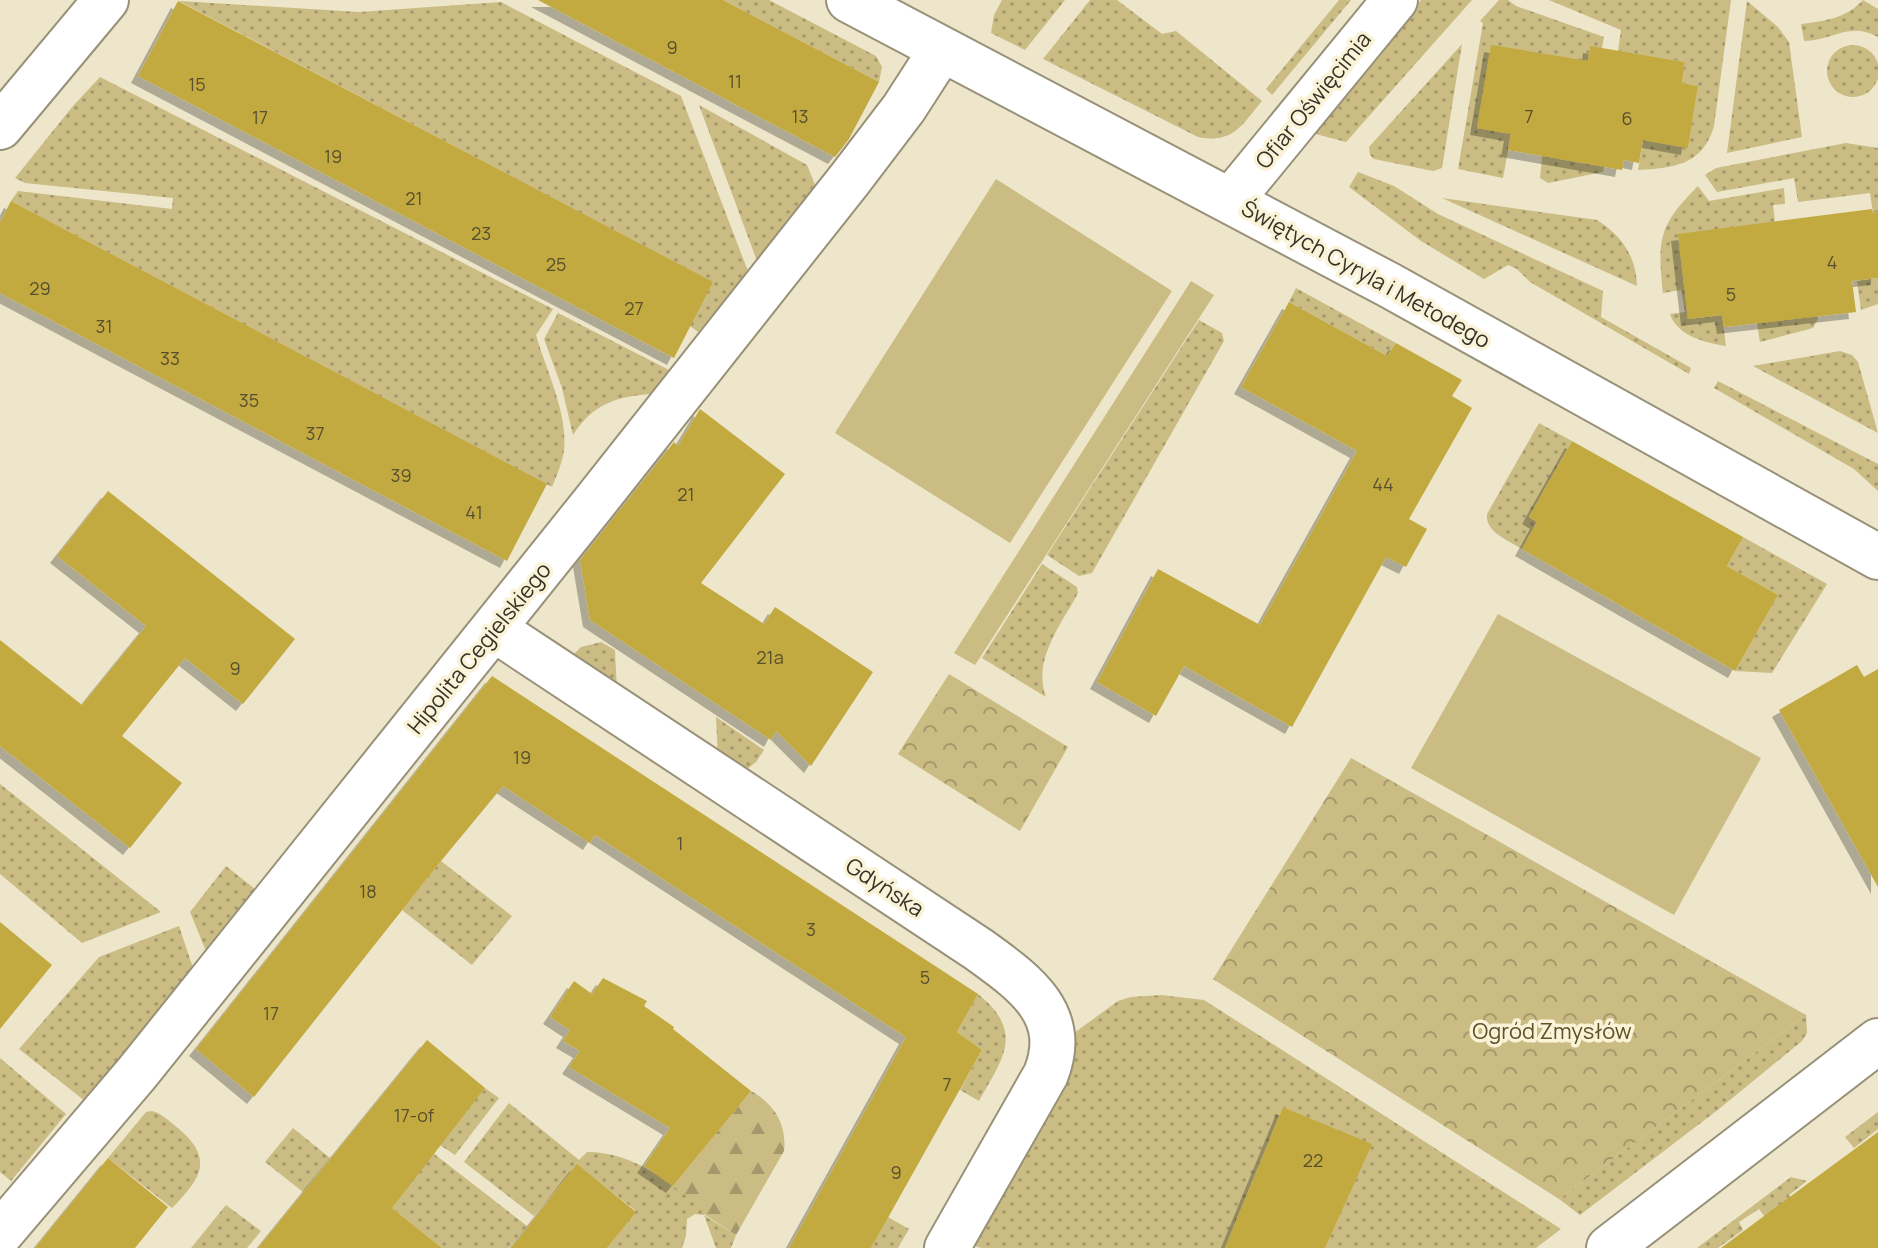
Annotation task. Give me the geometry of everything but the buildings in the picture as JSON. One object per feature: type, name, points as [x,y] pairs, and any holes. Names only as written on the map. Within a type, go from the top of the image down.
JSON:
[{"type":"street","points":[[0,127],[106,0]]},
{"type":"street","name":"Świętych Cyryla i Metodego","points":[[849,0],[1389,285],[1878,557]]},
{"type":"street","name":"Ofiar Oświęcimia","points":[[1231,200],[1395,0]]},
{"type":"street","name":"Hipolita Cegielskiego","points":[[0,1234],[137,1073],[494,629],[850,179],[904,108],[942,49]]},
{"type":"street","name":"Gdyńska","points":[[494,629],[978,949],[1035,994],[1051,1028],[1051,1060],[1046,1074],[947,1248]]},
{"type":"street","points":[[1609,1248],[1878,1041]]},
{"type":"green space","points":[[723,0],[769,0],[876,56],[882,67],[879,82]]},
{"type":"green space","points":[[1002,0],[1065,0],[1025,50],[991,33],[994,15]]},
{"type":"green space","points":[[1090,0],[1117,0],[1162,34],[1176,31],[1262,101],[1236,131],[1220,138],[1198,137],[1043,59]]},
{"type":"green space","points":[[1339,0],[1351,0],[1272,95],[1266,89]]},
{"type":"green space","points":[[1421,0],[1472,0],[1346,142],[1312,133]]},
{"type":"green space","points":[[1499,0],[1508,0],[1516,6],[1604,37],[1602,48],[1590,47],[1588,61],[1511,134],[1503,178],[1458,169],[1483,23],[1480,21]]},
{"type":"green space","points":[[1549,0],[1731,0],[1714,126],[1703,149],[1695,157],[1664,168],[1638,170],[1643,140],[1688,147],[1698,86],[1682,83],[1685,62],[1618,51],[1621,30]]},
{"type":"green space","points":[[1863,0],[1878,9],[1878,37],[1849,31],[1804,41],[1801,24],[1835,18]]},
{"type":"green space","points":[[179,1],[359,12],[501,2],[681,96],[749,274],[698,332],[690,326],[712,282]]},
{"type":"green space","points":[[1747,1],[1778,27],[1789,42],[1802,137],[1727,153]]},
{"type":"green space","points":[[1462,44],[1442,168],[1433,171],[1374,159],[1369,147]]},
{"type":"green space","points":[[1853,45],[1872,52],[1879,71],[1872,90],[1853,97],[1834,90],[1827,71],[1834,52]]},
{"type":"green space","points":[[100,77],[553,309],[536,335],[563,422],[563,456],[552,487],[11,201],[18,191],[172,209],[173,198],[25,183],[15,178]]},
{"type":"green space","points":[[699,105],[807,165],[816,187],[757,261]]},
{"type":"green space","points":[[1611,135],[1603,172],[1548,183],[1540,178],[1544,140]]},
{"type":"green space","points":[[1846,143],[1878,148],[1878,212],[1873,213],[1870,193],[1798,202],[1794,178],[1717,192],[1705,175],[1716,168]]},
{"type":"green space","points":[[1358,172],[1394,186],[1438,214],[1603,291],[1601,317],[1691,368],[1689,374],[1530,282],[1517,269],[1508,265],[1484,279],[1421,241],[1349,187]]},
{"type":"green space","points":[[996,179],[1172,291],[1010,543],[835,433]]},
{"type":"green space","points":[[1698,186],[1709,201],[1784,188],[1785,204],[1773,205],[1775,222],[1688,319],[1722,315],[1726,346],[1701,340],[1679,328],[1670,314],[1685,312],[1681,290],[1663,293],[1660,259],[1664,234],[1675,212]]},
{"type":"green space","points":[[1442,198],[1597,220],[1614,233],[1626,248],[1634,265],[1637,286]]},
{"type":"green space","points":[[1878,278],[1878,304],[1861,310],[1857,281]]},
{"type":"green space","points":[[1191,281],[1214,295],[975,665],[954,653]]},
{"type":"green space","points":[[1815,286],[1818,319],[1813,328],[1760,342],[1755,311]]},
{"type":"green space","points":[[1296,288],[1396,343],[1387,356],[1289,302]]},
{"type":"green space","points":[[558,313],[669,370],[651,394],[626,397],[606,404],[589,416],[573,435],[562,388],[544,339]]},
{"type":"green space","points":[[1199,320],[1222,333],[1224,341],[1092,573],[1079,576],[1047,555]]},
{"type":"green space","points":[[1840,351],[1852,355],[1858,362],[1878,433],[1753,366]]},
{"type":"green space","points":[[1718,381],[1878,464],[1878,491],[1854,469],[1714,388]]},
{"type":"green space","points":[[1539,423],[1572,441],[1529,517],[1537,522],[1522,549],[1494,531],[1487,514]]},
{"type":"green space","points":[[1743,537],[1827,584],[1772,673],[1735,671],[1778,595],[1727,566]]},
{"type":"green space","points":[[1042,564],[1077,587],[1078,593],[1045,656],[1043,683],[1046,697],[982,658]]},
{"type":"green space","points":[[1498,614],[1761,758],[1674,915],[1411,768]]},
{"type":"green space","points":[[601,642],[615,650],[617,692],[568,660],[581,647]]},
{"type":"green space","points":[[949,674],[1068,747],[1020,831],[898,754]]},
{"type":"green space","points":[[716,717],[764,750],[756,762],[742,773],[718,758]]},
{"type":"green space","name":"Ogród Zmysłów","points":[[1351,758],[1806,1015],[1559,1199],[1213,979]]},
{"type":"green space","points":[[0,784],[161,912],[82,943],[0,874]]},
{"type":"green space","points":[[441,861],[512,916],[472,965],[402,910]]},
{"type":"green space","points":[[226,866],[255,889],[206,951],[190,912]]},
{"type":"green space","points":[[179,926],[193,968],[85,1101],[19,1049],[99,957]]},
{"type":"green space","points":[[978,994],[993,1008],[1005,1033],[1002,1058],[979,1101],[960,1090],[982,1050],[957,1032]]},
{"type":"green space","points":[[1161,995],[1204,1000],[1561,1229],[1536,1248],[1325,1248],[1371,1144],[1283,1107],[1225,1248],[981,1248],[969,1244],[1069,1051],[1074,1033],[1118,1001]]},
{"type":"green space","points":[[1806,1015],[1807,1033],[1802,1041],[1580,1215],[1559,1199]]},
{"type":"green space","points":[[0,1058],[66,1114],[11,1181],[0,1172]]},
{"type":"green space","points":[[485,1088],[499,1098],[455,1155],[440,1145]]},
{"type":"green space","points":[[751,1091],[766,1102],[777,1116],[783,1132],[784,1151],[736,1235],[704,1214],[706,1209],[673,1186]]},
{"type":"green space","points":[[509,1103],[579,1160],[587,1152],[621,1157],[651,1171],[707,1209],[704,1215],[695,1214],[687,1219],[682,1248],[607,1248],[636,1211],[577,1165],[534,1216],[464,1162]]},
{"type":"green space","points":[[152,1111],[166,1118],[190,1140],[200,1160],[196,1178],[172,1208],[108,1158],[146,1112]]},
{"type":"green space","points":[[1878,1112],[1878,1129],[1854,1148],[1845,1137]]},
{"type":"green space","points":[[293,1128],[330,1158],[303,1192],[265,1162]]},
{"type":"green space","points":[[433,1153],[527,1226],[509,1248],[442,1248],[392,1208]]},
{"type":"green space","points":[[1791,1177],[1807,1181],[1789,1195],[1794,1202],[1768,1221],[1759,1209],[1739,1222],[1743,1230],[1718,1248],[1697,1248]]},
{"type":"green space","points":[[226,1205],[261,1231],[247,1248],[191,1248]]},
{"type":"green space","points":[[704,1215],[736,1235],[731,1248],[716,1248]]},
{"type":"green space","points":[[888,1217],[909,1229],[898,1248],[871,1248]]}]
